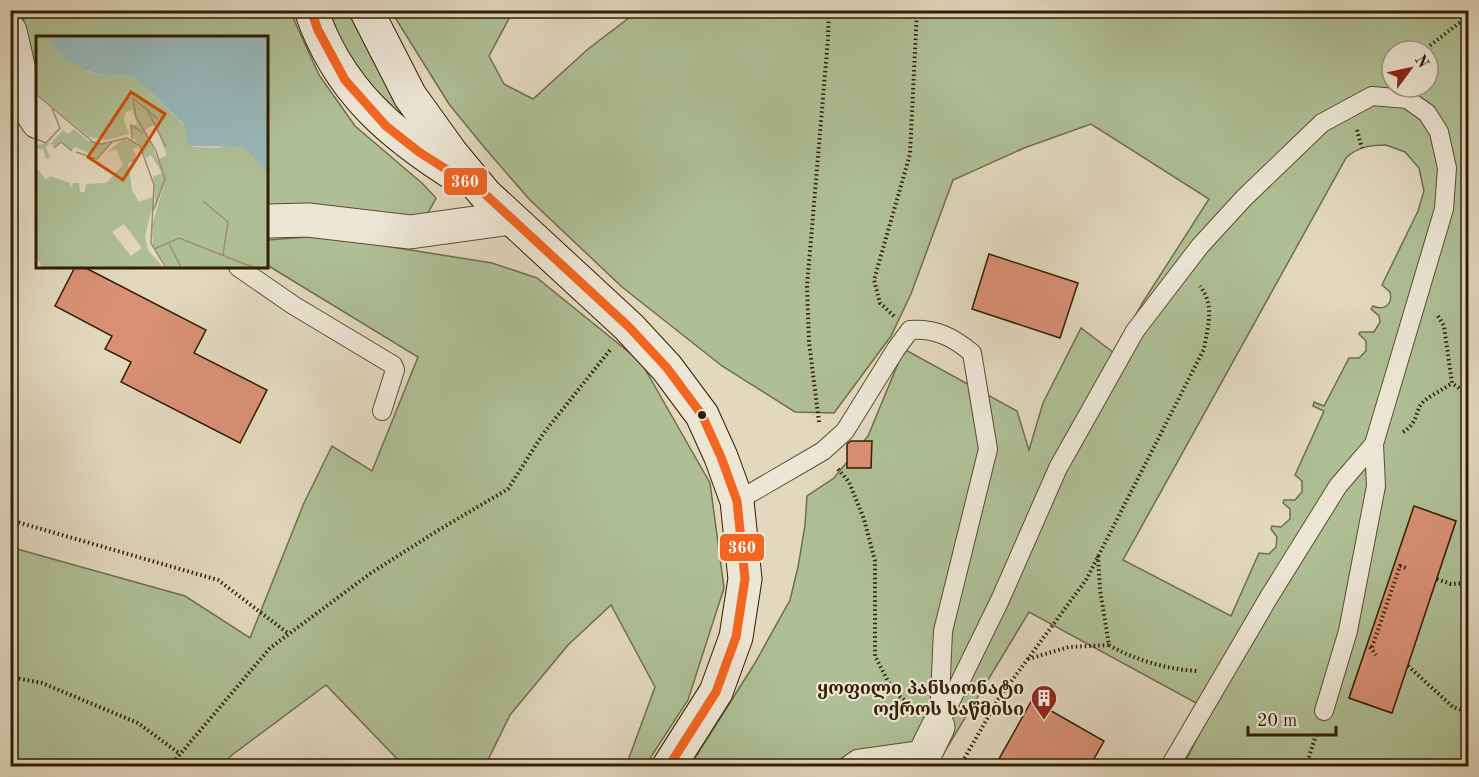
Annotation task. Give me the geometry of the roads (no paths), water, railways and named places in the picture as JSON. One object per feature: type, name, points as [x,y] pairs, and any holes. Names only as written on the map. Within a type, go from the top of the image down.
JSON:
[{"type":"main road","points":[[311,10],[318,30],[345,80],[386,126],[419,152],[484,194]]},
{"type":"main road","points":[[366,10],[410,96],[451,153],[484,194],[629,327],[667,368],[702,415],[721,456],[737,501],[745,579],[736,637],[717,692],[669,766]]},
{"type":"main road","points":[[10,31],[27,105],[36,120]]},
{"type":"main road","points":[[268,221],[308,220],[410,232],[510,218]]},
{"type":"lane","points":[[929,748],[1000,600],[1058,468],[1135,331],[1200,246],[1244,198],[1322,123],[1372,96],[1407,99],[1427,113],[1439,132],[1447,168],[1444,209],[1374,444],[1376,486],[1372,508],[1348,631],[1324,711]]},
{"type":"lane","points":[[239,268],[293,305],[393,365],[395,370],[382,411]]},
{"type":"lane","points":[[737,501],[823,451],[845,431],[910,330],[925,329],[955,338],[972,353],[987,449],[943,631],[929,748]]},
{"type":"lane","points":[[1170,766],[1224,672],[1338,486],[1374,444]]},
{"type":"lane","points":[[847,766],[857,759],[929,748]]},
{"type":"place","name":"ყოფილი პანსიონატი ოქროს საწმისი","points":[[1044,721]]}]
